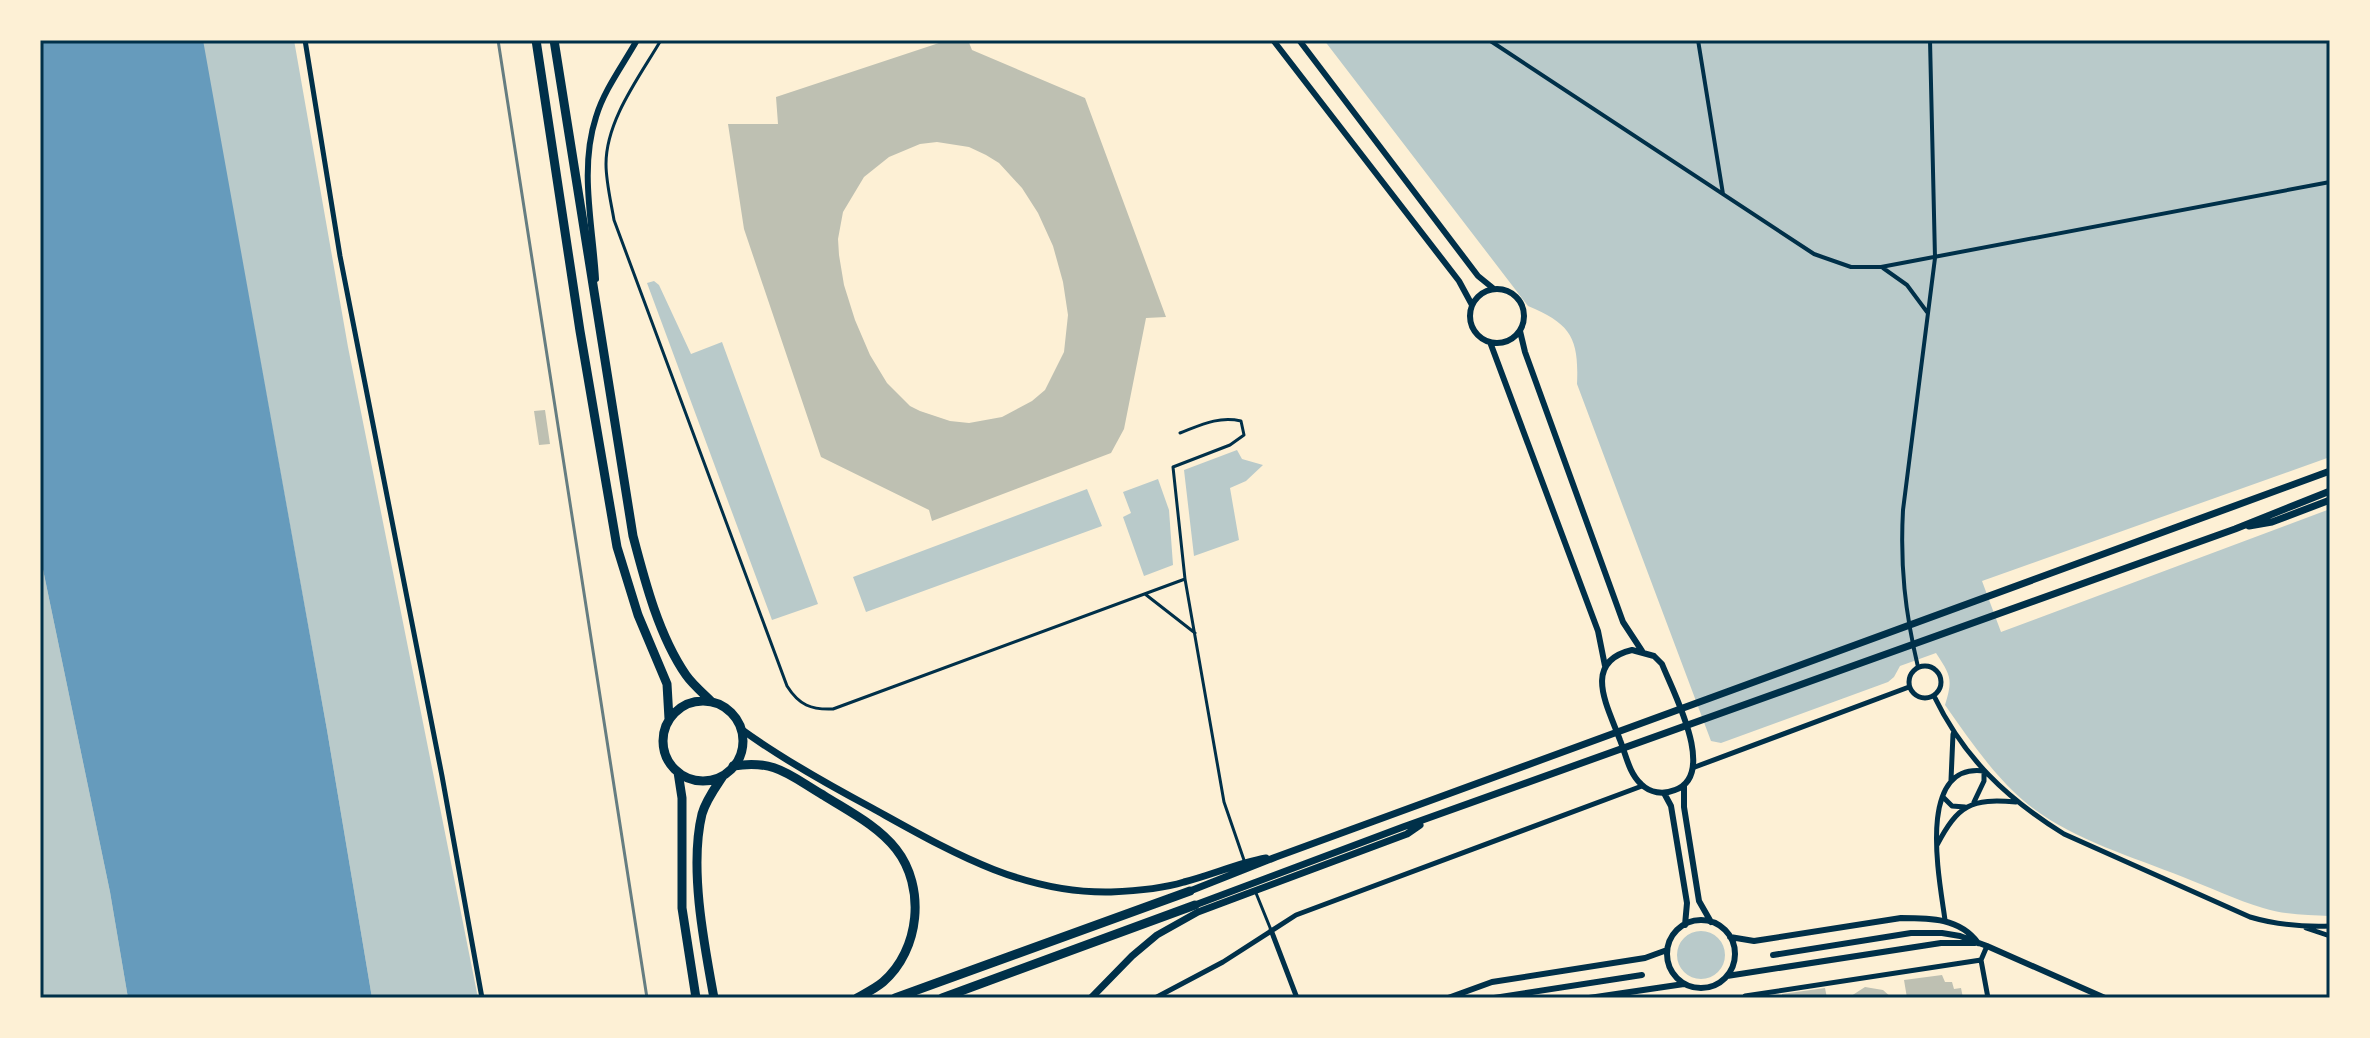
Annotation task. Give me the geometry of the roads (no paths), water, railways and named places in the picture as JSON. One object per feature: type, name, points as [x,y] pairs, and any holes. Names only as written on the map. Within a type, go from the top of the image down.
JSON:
[{"type":"highway","points":[[536,40],[580,331],[617,547],[638,615],[667,684],[669,719],[662,742],[664,753],[678,772],[682,798],[682,908],[696,998]]},
{"type":"highway","points":[[554,40],[633,536],[647,587],[677,661],[688,678],[712,702],[736,716],[741,729],[743,742],[740,755],[723,775],[703,812],[699,835],[699,890],[704,947],[714,998]]},
{"type":"highway","points":[[669,719],[688,704],[712,702]]},
{"type":"highway","points":[[733,766],[764,764],[784,771],[872,826],[890,842],[905,863],[913,884],[916,907],[909,944],[882,984],[857,998]]},
{"type":"highway","points":[[678,772],[700,781],[723,775]]},
{"type":"highway","points":[[895,998],[1189,886]]},
{"type":"highway","points":[[942,998],[1197,908]]},
{"type":"main road","points":[[741,729],[856,799],[953,853],[999,873],[1031,883],[1083,890],[1189,886],[1276,857],[2330,471]]},
{"type":"main road","points":[[1091,998],[1157,935],[1197,908],[1375,837],[2235,529],[2330,491]]},
{"type":"main road","points":[[2235,529],[2272,522],[2330,500]]},
{"type":"street","points":[[305,40],[340,256],[442,776],[482,998]]},
{"type":"street","points":[[599,327],[594,234],[587,180],[591,140],[595,118],[605,96],[637,40]]},
{"type":"street","points":[[1273,40],[1459,281],[1472,305],[1474,331],[1490,342],[1507,342],[1524,323],[1523,305],[1511,292],[1494,289],[1485,292],[1472,305]]},
{"type":"street","points":[[1299,40],[1478,276],[1494,289]]},
{"type":"street","points":[[1489,40],[1814,254],[1851,267],[1881,267],[1935,258],[2330,182]]},
{"type":"street","points":[[1698,40],[1723,194]]},
{"type":"street","points":[[1918,667],[1905,610],[1901,547],[1916,395],[1935,258],[1930,40]]},
{"type":"street","points":[[1881,267],[1907,285],[1929,314]]},
{"type":"street","points":[[1520,331],[1623,622],[1642,651]]},
{"type":"street","points":[[1490,342],[1598,631],[1605,666],[1601,686],[1633,775],[1642,786],[1664,793],[1684,785]]},
{"type":"street","points":[[1605,666],[1622,652],[1642,651],[1662,664],[1694,750],[1695,767],[1684,785],[1684,807],[1699,901],[1711,922]]},
{"type":"street","points":[[1929,666],[1938,672],[1941,687],[1934,696],[1919,698],[1909,687],[1909,678],[1918,667],[1929,666]]},
{"type":"street","points":[[1695,767],[1909,687]]},
{"type":"street","points":[[1934,696],[1953,733],[1984,771],[2016,802],[2064,834],[2250,917],[2273,924],[2330,926]]},
{"type":"street","points":[[1951,783],[1953,733]]},
{"type":"street","points":[[1945,920],[1936,846],[1936,825],[1943,796],[1951,783],[1963,774],[1984,771]]},
{"type":"street","points":[[1974,802],[1984,781],[1984,771]]},
{"type":"street","points":[[1155,998],[1223,962],[1296,915],[1642,786]]},
{"type":"street","points":[[1664,793],[1671,806],[1677,840],[1687,903],[1685,925]]},
{"type":"street","points":[[1943,796],[1952,806],[1965,807]]},
{"type":"street","points":[[1936,846],[1949,822],[1974,802],[2016,802]]},
{"type":"street","points":[[1730,937],[1754,941],[1901,918],[1945,920],[1971,933],[1978,943]]},
{"type":"street","points":[[1698,921],[1711,922],[1719,925],[1730,937],[1735,957],[1727,976],[1719,983],[1699,989],[1684,984],[1674,975],[1668,963],[1667,950],[1676,931],[1685,925],[1698,921]]},
{"type":"street","points":[[2301,927],[2330,936]]},
{"type":"street","points":[[1271,930],[1297,998]]},
{"type":"street","points":[[1773,955],[1911,933],[1942,933],[1987,946],[2105,998]]},
{"type":"street","points":[[1727,976],[1941,943],[1978,943]]},
{"type":"street","points":[[1987,946],[1981,960],[1988,998]]},
{"type":"street","points":[[1448,998],[1492,982],[1645,958],[1667,950]]},
{"type":"street","points":[[1745,998],[1981,960]]},
{"type":"street","points":[[1494,998],[1642,975]]},
{"type":"street","points":[[1589,998],[1684,984]]},
{"type":"street","points":[[1699,989],[1703,998]]},
{"type":"street","points":[[2086,989],[2086,998]]},
{"type":"lane","points":[[661,40],[617,118],[610,141],[606,163],[614,220],[787,686],[795,698],[817,710],[833,709],[1185,579]]},
{"type":"lane","points":[[1180,433],[1227,418],[1241,421],[1244,435],[1230,445],[1173,467],[1185,579],[1224,802],[1271,930]]},
{"type":"lane","points":[[1145,594],[1195,633]]},
{"type":"water","points":[[40,40],[203,40],[372,998],[128,998],[110,892],[40,555]]},
{"type":"railway","points":[[498,40],[647,998]]}]
